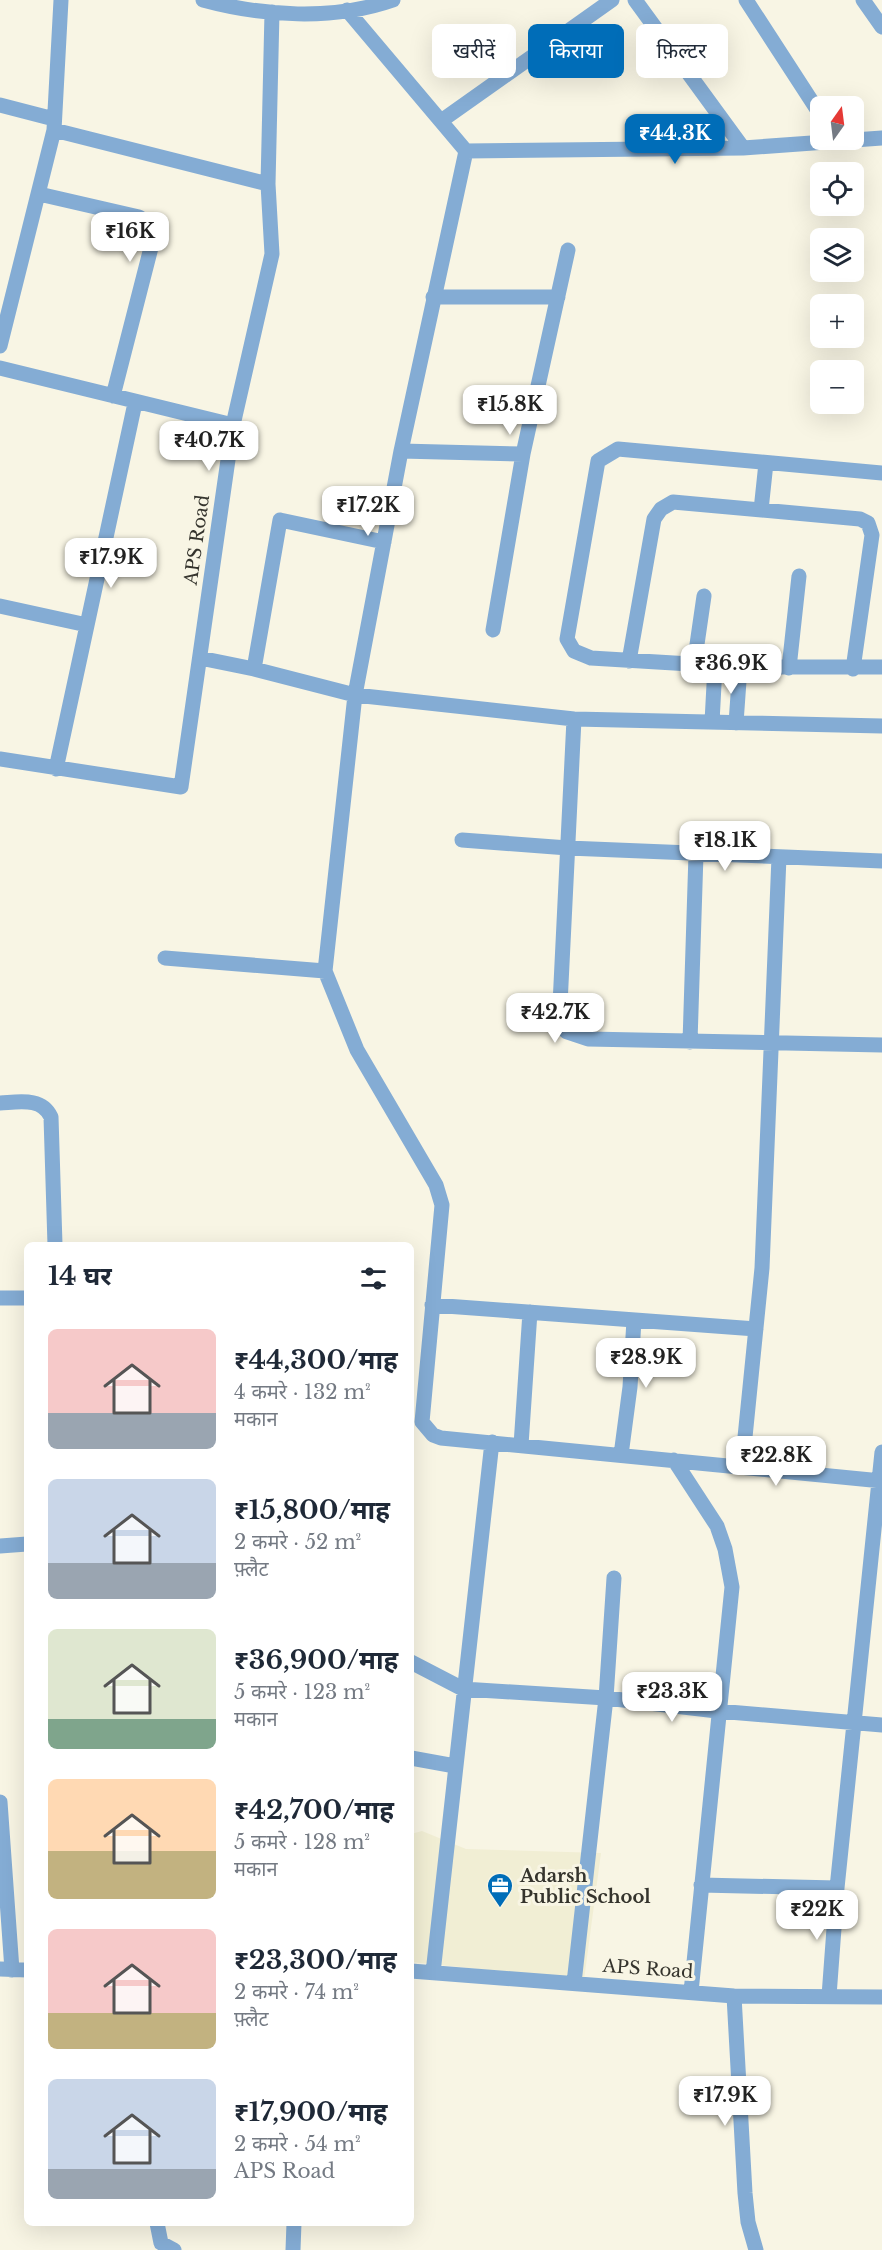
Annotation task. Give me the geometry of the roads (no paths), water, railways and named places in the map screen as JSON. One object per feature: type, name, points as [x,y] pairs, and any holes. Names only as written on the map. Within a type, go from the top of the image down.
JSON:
[{"type":"street","points":[[0,346],[39,194],[54,125],[61,0]]},
{"type":"street","points":[[202,0],[272,12],[303,14],[347,9],[393,0]]},
{"type":"street","points":[[441,121],[612,0]]},
{"type":"street","points":[[635,0],[743,148]]},
{"type":"street","points":[[746,0],[810,99]]},
{"type":"street","points":[[863,0],[880,22]]},
{"type":"street","points":[[347,9],[466,151]]},
{"type":"street","name":"APS Road","points":[[0,759],[181,787],[233,425],[272,254],[268,183],[272,12]]},
{"type":"street","points":[[0,105],[54,125],[268,183]]},
{"type":"street","points":[[864,139],[882,138]]},
{"type":"street","points":[[466,151],[743,148],[810,142]]},
{"type":"street","points":[[466,151],[401,451],[355,695],[326,971],[357,1050],[436,1185],[442,1205],[422,1422],[433,1435],[441,1438],[881,1481]]},
{"type":"street","points":[[39,194],[139,217],[150,224],[154,236],[113,396]]},
{"type":"street","points":[[493,630],[523,454],[568,250]]},
{"type":"street","points":[[433,297],[558,297]]},
{"type":"street","points":[[0,368],[135,403],[233,425]]},
{"type":"street","points":[[56,769],[135,403]]},
{"type":"street","points":[[882,473],[618,449],[598,461],[567,639],[574,651],[591,658],[740,667],[853,669],[882,667]]},
{"type":"street","points":[[401,451],[523,454]]},
{"type":"street","points":[[761,510],[766,463]]},
{"type":"street","points":[[629,661],[654,519],[661,509],[673,502],[860,519],[868,523],[872,535],[853,669]]},
{"type":"street","points":[[254,669],[280,520],[384,542]]},
{"type":"street","points":[[789,668],[799,576]]},
{"type":"street","points":[[694,665],[704,596]]},
{"type":"street","points":[[0,606],[87,625]]},
{"type":"street","points":[[200,658],[254,669],[355,695],[574,719],[882,726]]},
{"type":"street","points":[[712,722],[716,666]]},
{"type":"street","points":[[736,723],[740,667]]},
{"type":"street","points":[[574,719],[559,1025],[567,1032],[588,1038],[882,1045]]},
{"type":"street","points":[[462,840],[568,848],[882,861]]},
{"type":"street","points":[[690,1042],[696,854]]},
{"type":"street","points":[[742,1467],[762,1268],[779,857]]},
{"type":"street","points":[[165,957],[326,971]]},
{"type":"street","points":[[0,1103],[29,1102],[48,1108],[51,1117],[55,1242]]},
{"type":"street","points":[[0,1298],[24,1298]]},
{"type":"street","points":[[432,1305],[756,1329]]},
{"type":"street","points":[[521,1445],[530,1312]]},
{"type":"street","points":[[621,1455],[630,1387],[634,1320]]},
{"type":"street","points":[[433,1973],[492,1442]]},
{"type":"street","points":[[829,1996],[837,1888],[881,1481],[882,1452]]},
{"type":"street","points":[[674,1460],[717,1526],[732,1587],[717,1711],[691,1992]]},
{"type":"street","points":[[0,1545],[24,1544]]},
{"type":"street","points":[[573,1983],[606,1698],[614,1578]]},
{"type":"street","points":[[414,1664],[463,1689],[606,1698],[717,1711],[882,1725]]},
{"type":"street","points":[[414,1759],[455,1766]]},
{"type":"street","points":[[0,1802],[2,1862],[13,1970]]},
{"type":"street","points":[[701,1885],[837,1888]]},
{"type":"street","name":"APS Road","points":[[414,1971],[734,1996],[882,1997]]},
{"type":"street","points":[[734,1996],[745,2193],[748,2222],[756,2250]]},
{"type":"street","points":[[158,2226],[161,2243],[174,2250]]},
{"type":"street","points":[[293,2250],[294,2226]]},
{"type":"place","name":"Adarsh Public School","points":[[500,1909]]}]
